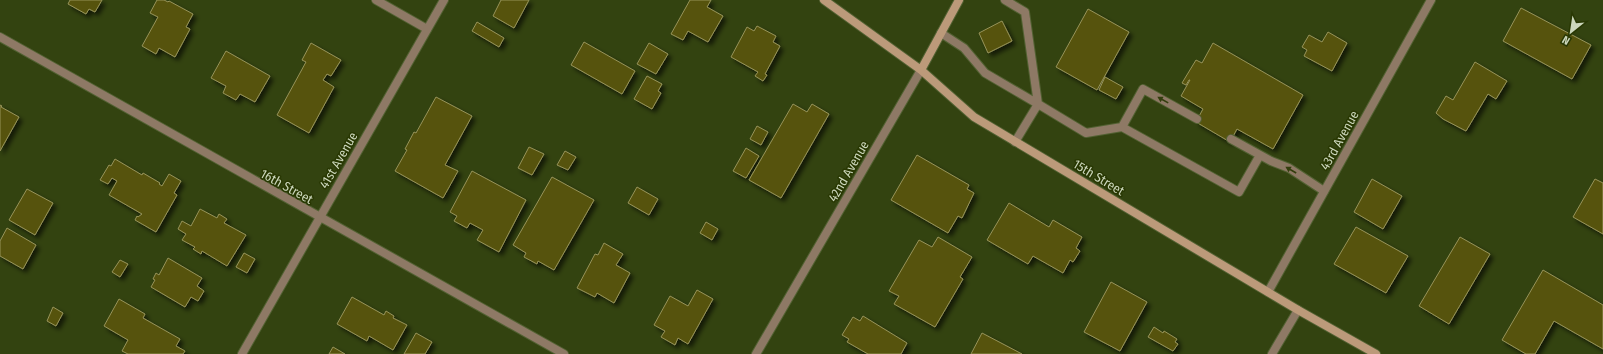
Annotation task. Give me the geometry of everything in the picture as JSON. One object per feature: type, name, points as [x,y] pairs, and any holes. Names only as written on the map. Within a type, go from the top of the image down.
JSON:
[{"type":"main road","name":"15th Street","points":[[824,0],[921,70],[974,117],[1298,310],[1376,354]]},
{"type":"main road","name":"42nd Avenue","points":[[921,70],[959,0]]},
{"type":"street","points":[[376,0],[427,29]]},
{"type":"street","name":"41st Avenue","points":[[242,354],[444,0]]},
{"type":"street","points":[[1005,0],[1025,12],[1038,104],[1016,142]]},
{"type":"street","name":"43rd Avenue","points":[[1268,292],[1431,0]]},
{"type":"street","points":[[941,33],[964,48],[985,73],[1086,133],[1122,127],[1239,192],[1260,155]]},
{"type":"street","name":"16th Street","points":[[0,37],[564,354]]},
{"type":"street","name":"42nd Avenue","points":[[756,354],[921,70]]},
{"type":"street","points":[[1122,127],[1143,89],[1197,119]]},
{"type":"street","points":[[1232,139],[1260,155],[1288,168],[1324,191]]},
{"type":"street","points":[[1272,354],[1298,310]]},
{"type":"building","points":[[70,0],[102,0],[95,12],[89,9],[86,14],[68,4]]},
{"type":"building","points":[[157,0],[169,1],[193,14],[186,27],[190,29],[175,57],[159,48],[156,54],[142,46],[158,17],[150,13]]},
{"type":"building","points":[[501,0],[529,0],[514,28],[493,16]]},
{"type":"building","points":[[690,0],[711,0],[707,7],[723,16],[708,42],[688,31],[683,40],[671,34]]},
{"type":"building","points":[[1521,8],[1591,45],[1572,79],[1503,41]]},
{"type":"building","points":[[1088,9],[1129,32],[1097,90],[1056,67]]},
{"type":"building","points":[[1002,21],[1012,41],[988,53],[979,33]]},
{"type":"building","points":[[477,22],[504,38],[499,47],[472,31]]},
{"type":"building","points":[[757,26],[776,36],[773,42],[780,46],[765,74],[767,75],[763,81],[755,76],[758,72],[731,57],[747,27],[754,31]]},
{"type":"building","points":[[1328,32],[1347,43],[1332,71],[1304,56],[1307,50],[1302,47],[1309,35],[1322,42]]},
{"type":"building","points":[[584,42],[635,71],[622,94],[571,65]]},
{"type":"building","points":[[311,43],[341,60],[331,76],[327,74],[323,80],[334,87],[309,133],[277,115],[306,62],[302,60]]},
{"type":"building","points":[[649,43],[668,54],[656,74],[637,64]]},
{"type":"building","points":[[1213,43],[1303,95],[1273,149],[1237,129],[1230,142],[1196,122],[1203,109],[1181,96],[1190,80],[1186,85],[1182,83],[1196,60],[1202,63]]},
{"type":"building","points":[[226,51],[270,76],[255,102],[240,94],[236,100],[223,93],[226,86],[211,78]]},
{"type":"building","points":[[1475,62],[1507,81],[1496,99],[1488,94],[1466,131],[1443,119],[1436,113],[1446,96],[1453,100]]},
{"type":"building","points":[[647,76],[662,84],[658,91],[661,93],[652,109],[634,99]]},
{"type":"building","points":[[1105,77],[1123,87],[1116,99],[1099,90]]},
{"type":"building","points":[[436,97],[472,116],[445,165],[458,171],[443,198],[395,171],[407,150],[405,149],[414,132],[416,133]]},
{"type":"building","points":[[793,104],[807,112],[812,104],[829,114],[781,198],[749,180]]},
{"type":"building","points":[[0,105],[19,117],[0,151]]},
{"type":"building","points":[[757,126],[768,132],[761,145],[750,139]]},
{"type":"building","points":[[529,147],[544,154],[532,175],[518,168]]},
{"type":"building","points":[[746,148],[759,156],[746,178],[733,171]]},
{"type":"building","points":[[565,151],[576,157],[568,170],[557,165]]},
{"type":"building","points":[[917,155],[969,185],[967,189],[974,193],[962,218],[958,216],[948,233],[891,200]]},
{"type":"building","points":[[115,159],[142,175],[143,173],[160,183],[159,184],[162,186],[169,174],[181,181],[174,193],[177,195],[156,232],[135,220],[137,216],[138,217],[142,214],[109,195],[117,181],[112,178],[108,184],[100,180],[109,165],[111,166]]},
{"type":"building","points":[[472,171],[526,200],[499,252],[477,240],[483,230],[470,223],[467,228],[454,221],[457,216],[450,212]]},
{"type":"building","points":[[552,177],[594,200],[554,270],[538,261],[537,264],[524,257],[526,253],[513,245]]},
{"type":"building","points":[[1372,179],[1402,196],[1383,229],[1354,212]]},
{"type":"building","points":[[1595,179],[1603,183],[1603,234],[1573,217]]},
{"type":"building","points":[[637,187],[658,199],[649,215],[628,203]]},
{"type":"building","points":[[27,189],[53,203],[35,235],[9,220]]},
{"type":"building","points":[[1009,203],[1049,227],[1053,220],[1082,237],[1076,248],[1080,251],[1073,262],[1070,260],[1063,273],[1033,256],[1028,264],[987,240]]},
{"type":"building","points":[[200,209],[217,218],[219,214],[227,219],[224,223],[246,235],[227,266],[202,251],[201,254],[193,249],[195,247],[182,240],[186,234],[178,229],[182,221],[191,226]]},
{"type":"building","points":[[706,222],[718,229],[712,240],[700,233]]},
{"type":"building","points":[[1356,227],[1408,256],[1386,293],[1334,264]]},
{"type":"building","points":[[7,228],[36,245],[23,269],[0,256],[0,241]]},
{"type":"building","points":[[938,237],[972,257],[960,277],[963,279],[935,327],[894,304],[899,296],[889,291],[919,240],[932,247]]},
{"type":"building","points":[[1460,237],[1490,254],[1449,324],[1419,306]]},
{"type":"building","points":[[604,243],[623,254],[616,265],[630,273],[614,303],[597,293],[595,297],[577,288],[595,254],[598,255]]},
{"type":"building","points":[[244,253],[255,259],[247,273],[236,267]]},
{"type":"building","points":[[168,258],[202,278],[197,286],[204,291],[198,301],[191,297],[185,307],[151,287],[155,280],[153,279],[156,273],[159,275]]},
{"type":"building","points":[[120,260],[128,264],[120,277],[112,272]]},
{"type":"building","points":[[1543,270],[1603,305],[1603,349],[1554,321],[1535,354],[1526,354],[1502,340]]},
{"type":"building","points":[[1111,282],[1147,302],[1120,351],[1084,332]]},
{"type":"building","points":[[697,290],[713,299],[688,344],[678,338],[675,345],[661,337],[665,331],[654,325],[670,296],[688,306]]},
{"type":"building","points":[[352,297],[384,315],[386,311],[394,316],[393,318],[407,325],[393,350],[369,336],[367,341],[337,324]]},
{"type":"building","points":[[119,299],[145,314],[143,318],[180,339],[176,346],[185,351],[183,354],[128,354],[122,351],[128,340],[104,326]]},
{"type":"building","points":[[53,307],[63,313],[56,326],[47,321]]},
{"type":"building","points":[[863,316],[907,343],[901,354],[868,354],[847,342],[849,339],[842,335],[853,317],[860,321]]},
{"type":"building","points":[[1154,327],[1177,339],[1175,342],[1178,344],[1173,351],[1148,337]]},
{"type":"building","points":[[416,333],[432,342],[425,354],[404,354]]},
{"type":"building","points":[[982,333],[1022,354],[971,354]]},
{"type":"building","points":[[333,347],[345,354],[329,354]]}]
